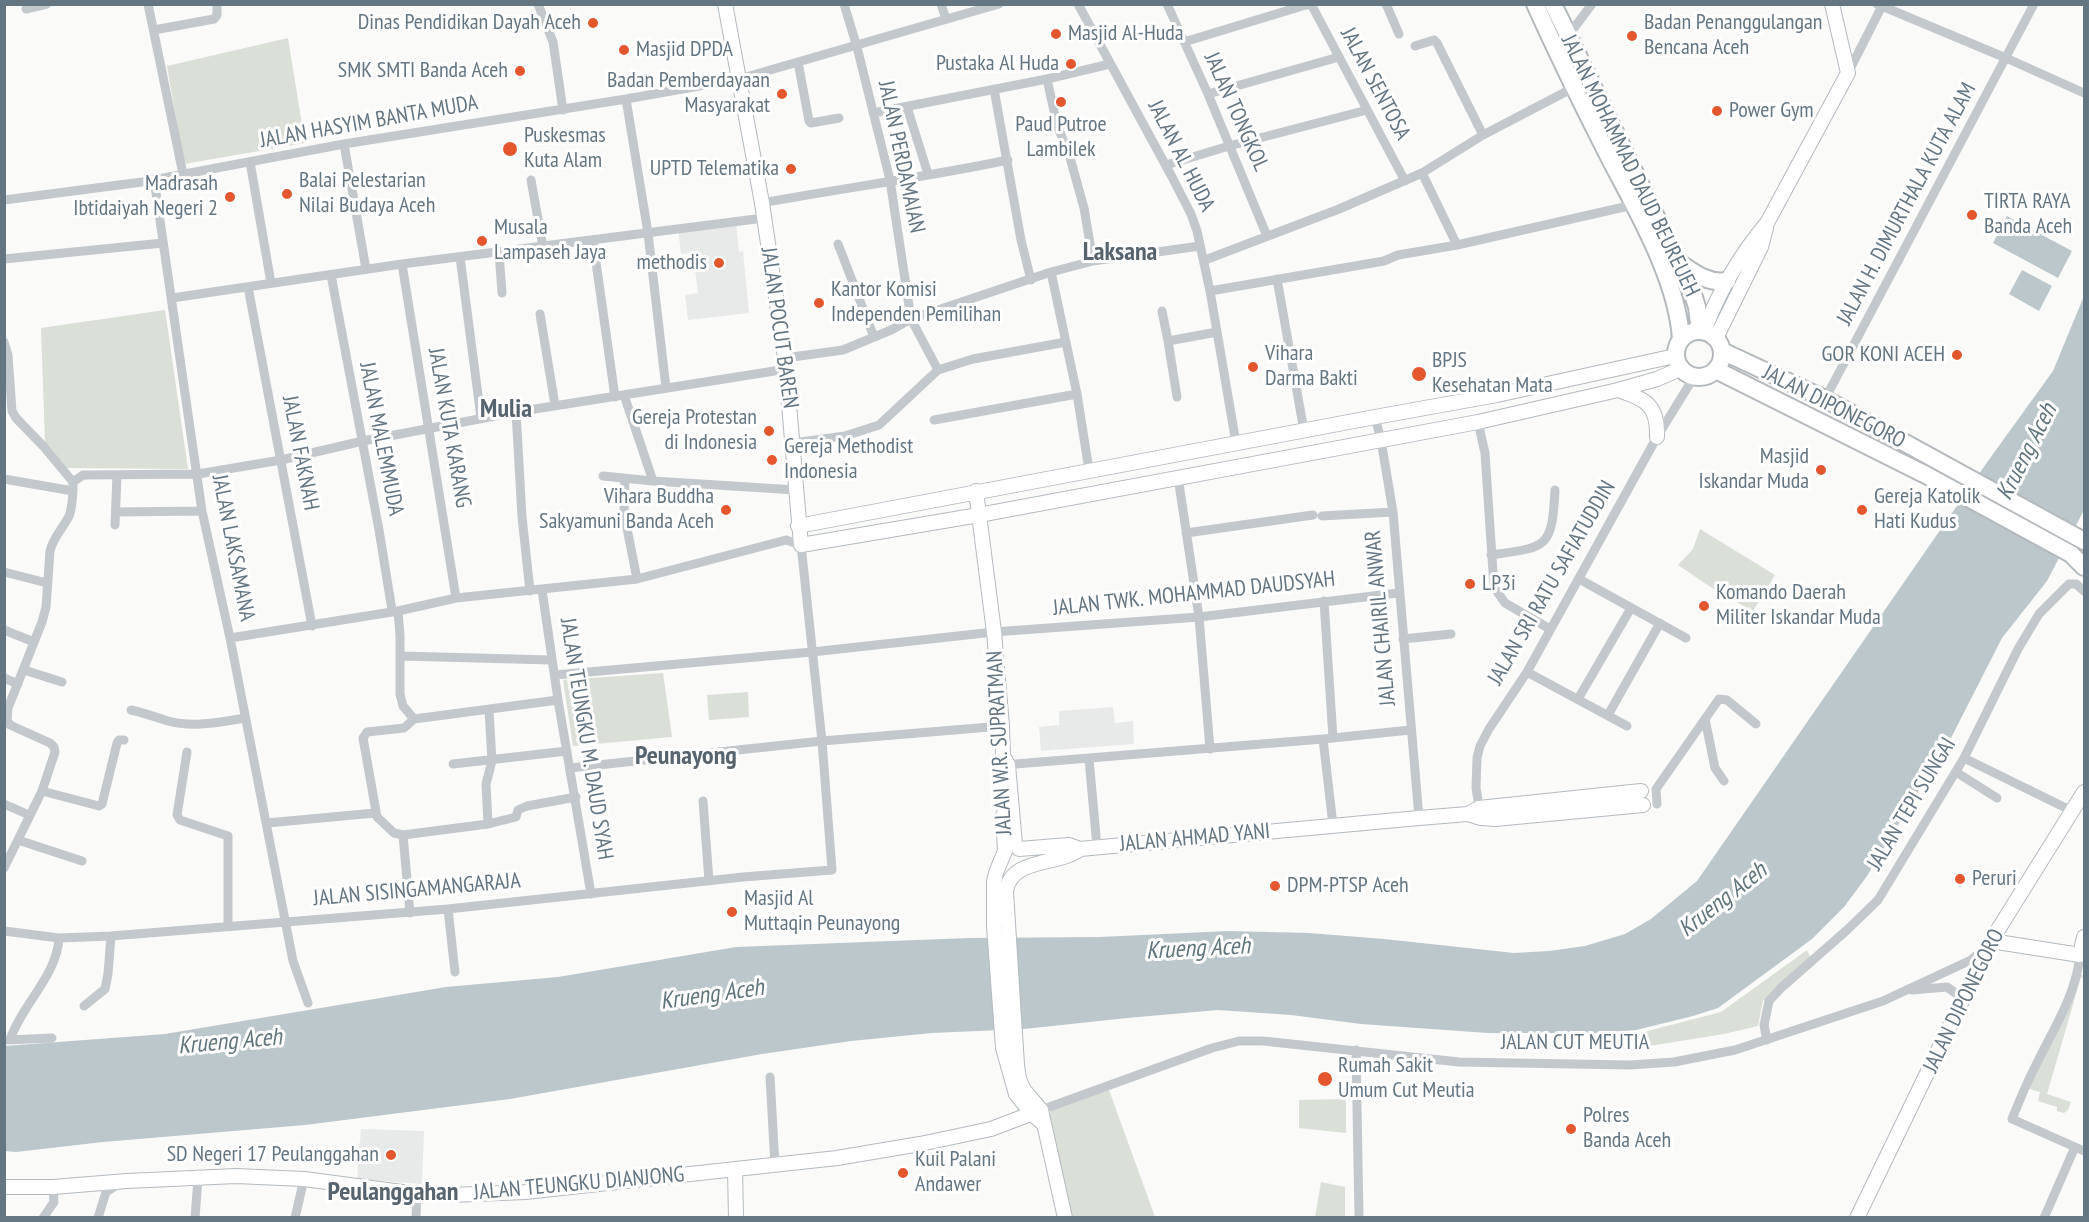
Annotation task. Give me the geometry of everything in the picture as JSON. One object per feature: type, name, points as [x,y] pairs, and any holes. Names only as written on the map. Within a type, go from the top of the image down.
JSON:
[{"type":"highway","name":"JALAN MOHAMMAD DAUD BEUREUEH","points":[[1535,4],[1574,88],[1653,244],[1671,288],[1678,312],[1681,339]]},
{"type":"highway","name":"JALAN MOHAMMAD DAUD BEUREUEH","points":[[1553,4],[1676,261],[1710,338]]},
{"type":"highway","points":[[1676,261],[1708,280],[1727,281]]},
{"type":"highway","points":[[1689,332],[1710,338],[1721,361],[1716,370],[1706,377],[1683,367],[1676,347],[1681,339],[1689,332]]},
{"type":"highway","name":"JALAN DIPONEGORO","points":[[1710,338],[2082,540]]},
{"type":"highway","points":[[1716,370],[1931,478],[2071,554],[2085,567]]},
{"type":"main road","name":"JALAN POCUT BAREN","points":[[725,4],[762,203],[786,363],[801,545]]},
{"type":"main road","points":[[1710,338],[1713,306],[1750,243],[1767,223],[1848,73],[1832,4]]},
{"type":"main road","points":[[1710,338],[1761,247],[1767,223]]},
{"type":"main road","points":[[801,545],[979,515],[1478,422],[1618,390],[1657,379],[1683,367]]},
{"type":"main road","points":[[798,526],[1375,417],[1683,367]]},
{"type":"main road","points":[[1618,390],[1638,397],[1650,406],[1657,421],[1657,437]]},
{"type":"main road","points":[[1931,478],[1940,463]]},
{"type":"main road","name":"JALAN W.R. SUPRATMAN","points":[[976,491],[994,632],[1002,726],[1005,851],[994,881],[1000,925],[1009,1048],[1016,1094],[1036,1112]]},
{"type":"main road","name":"JALAN AHMAD YANI","points":[[1003,762],[1017,848],[1069,845],[1080,849],[1476,813],[1495,819],[1642,798]]},
{"type":"main road","name":"JALAN DIPONEGORO","points":[[1857,1218],[1990,943],[2085,792]]},
{"type":"main road","points":[[1000,925],[1006,888],[1014,874],[1037,864],[1071,856],[1080,849]]},
{"type":"main road","points":[[1990,943],[2080,955],[2085,937]]},
{"type":"main road","name":"JALAN W.R. SUPRATMAN","points":[[1009,1048],[1017,1065],[1019,1079],[1024,1090],[1044,1124],[1065,1218]]},
{"type":"main road","name":"JALAN TEUNGKU DIANJONG","points":[[4,1187],[53,1187],[236,1176],[304,1179],[417,1194],[525,1192],[735,1170],[920,1144],[991,1129],[1036,1112]]},
{"type":"main road","points":[[735,1170],[736,1218]]},
{"type":"street","points":[[26,9],[47,4]]},
{"type":"street","points":[[148,4],[183,174]]},
{"type":"street","points":[[154,30],[214,19],[217,15],[217,4]]},
{"type":"street","points":[[538,4],[553,42],[563,110]]},
{"type":"street","name":"JALAN PERDAMAIAN","points":[[844,4],[857,46],[890,180],[911,319],[938,370]]},
{"type":"street","points":[[941,4],[946,19]]},
{"type":"street","name":"JALAN AL HUDA","points":[[1078,4],[1191,214],[1205,260],[1236,443]]},
{"type":"street","name":"JALAN TONGKOL","points":[[1167,4],[1208,94],[1267,236]]},
{"type":"street","points":[[1184,42],[1310,4]]},
{"type":"street","name":"JALAN SENTOSA","points":[[1310,4],[1405,181]]},
{"type":"street","points":[[1386,4],[1399,34]]},
{"type":"street","points":[[1568,36],[1592,4]]},
{"type":"street","name":"JALAN H. DIMURTHALA KUTA ALAM","points":[[1825,399],[2034,4]]},
{"type":"street","name":"JALAN HASYIM BANTA MUDA","points":[[4,200],[154,179],[344,144],[563,110],[740,79],[995,5]]},
{"type":"street","points":[[1848,73],[1880,5],[2085,93]]},
{"type":"street","points":[[1415,46],[1434,40],[1437,43],[1483,135]]},
{"type":"street","points":[[1208,94],[1339,57]]},
{"type":"street","points":[[798,62],[809,121],[811,123],[838,118]]},
{"type":"street","points":[[873,113],[1047,79],[1110,64]]},
{"type":"street","points":[[1047,79],[1083,208],[1093,261]]},
{"type":"street","points":[[1205,260],[1405,181],[1483,135],[1574,88]]},
{"type":"street","points":[[994,89],[1021,240],[1031,280]]},
{"type":"street","points":[[626,99],[648,233],[666,388]]},
{"type":"street","points":[[907,107],[928,174]]},
{"type":"street","points":[[1166,165],[1367,110]]},
{"type":"street","points":[[344,144],[366,269]]},
{"type":"street","points":[[762,203],[1008,160]]},
{"type":"street","points":[[249,162],[271,283]]},
{"type":"street","points":[[1422,173],[1456,244]]},
{"type":"street","name":"JALAN LAKSAMANA","points":[[154,179],[202,511],[231,638],[293,961],[308,1003]]},
{"type":"street","points":[[531,180],[543,247]]},
{"type":"street","points":[[1210,291],[1384,261],[1398,255],[1633,205]]},
{"type":"street","points":[[172,298],[402,264],[764,218]]},
{"type":"street","points":[[593,241],[619,396],[653,482]]},
{"type":"street","points":[[4,259],[164,243]]},
{"type":"street","points":[[838,244],[874,337]]},
{"type":"street","points":[[4,868],[42,791],[54,755],[54,747],[50,743],[7,724],[9,708],[46,607],[52,543],[68,518],[73,486],[83,475],[198,474],[281,460],[481,418],[724,377],[843,350],[911,319],[1050,272],[1093,261],[1200,246]]},
{"type":"street","points":[[499,252],[502,293]]},
{"type":"street","points":[[460,257],[481,418]]},
{"type":"street","name":"JALAN KUTA KARANG","points":[[402,264],[456,598]]},
{"type":"street","points":[[1050,272],[1077,394],[1089,470]]},
{"type":"street","name":"JALAN MALEMMUDA","points":[[331,275],[395,610],[403,706],[414,719]]},
{"type":"street","points":[[1277,279],[1304,431]]},
{"type":"street","name":"JALAN FAKNAH","points":[[248,287],[312,626]]},
{"type":"street","points":[[1162,311],[1177,397]]},
{"type":"street","points":[[540,315],[555,405]]},
{"type":"street","points":[[1168,341],[1217,332]]},
{"type":"street","points":[[4,342],[8,356],[12,411],[44,447],[73,486]]},
{"type":"street","points":[[794,443],[845,436],[879,425],[938,370],[973,359],[1066,342]]},
{"type":"street","name":"JALAN SRI RATU SAFIATUDDIN","points":[[1476,813],[1477,758],[1480,746],[1527,672],[1657,437],[1683,367]]},
{"type":"street","points":[[934,420],[1077,394]]},
{"type":"street","points":[[516,412],[522,517],[530,591]]},
{"type":"street","name":"JALAN CHAIRIL ANWAR","points":[[1375,417],[1393,512],[1398,593],[1419,818]]},
{"type":"street","points":[[1478,422],[1485,453],[1494,587],[1501,599],[1550,629]]},
{"type":"street","points":[[115,525],[117,475]]},
{"type":"street","points":[[603,476],[653,482],[796,490]]},
{"type":"street","points":[[1178,477],[1199,617],[1210,749]]},
{"type":"street","points":[[4,479],[73,486]]},
{"type":"street","points":[[625,479],[624,513],[637,579]]},
{"type":"street","points":[[1491,555],[1533,549],[1540,545],[1547,537],[1554,520],[1555,490]]},
{"type":"street","points":[[116,512],[202,511]]},
{"type":"street","points":[[1186,533],[1317,516],[1393,512]]},
{"type":"street","points":[[786,540],[798,526]]},
{"type":"street","points":[[231,638],[312,626],[456,598],[637,579],[786,540],[801,545]]},
{"type":"street","name":"JALAN POCUT BAREN","points":[[801,545],[822,741],[832,870]]},
{"type":"street","points":[[4,572],[47,583]]},
{"type":"street","points":[[1580,579],[1686,638]]},
{"type":"street","name":"JALAN TEPI SUNGAI","points":[[1767,1040],[1764,1024],[1769,1001],[1878,900],[1964,758],[2038,614],[2069,584],[2076,584],[2085,591]]},
{"type":"street","name":"JALAN TEUNGKU M. DAUD SYAH","points":[[542,590],[591,894]]},
{"type":"street","name":"JALAN TWK. MOHAMMAD DAUDSYAH","points":[[555,675],[812,652],[994,632],[1199,617],[1398,593]]},
{"type":"street","points":[[1324,602],[1334,738]]},
{"type":"street","points":[[1578,699],[1631,608]]},
{"type":"street","points":[[1608,715],[1660,623]]},
{"type":"street","points":[[4,630],[34,642]]},
{"type":"street","points":[[1403,639],[1451,634]]},
{"type":"street","points":[[400,656],[552,660]]},
{"type":"street","points":[[24,670],[62,682]]},
{"type":"street","points":[[1527,672],[1627,726]]},
{"type":"street","points":[[4,678],[18,684]]},
{"type":"street","points":[[1657,804],[1656,789],[1719,699],[1723,698],[1756,724]]},
{"type":"street","points":[[558,700],[414,719],[404,728],[367,732],[364,736],[375,813],[382,824],[394,833],[404,836],[488,824],[516,817],[518,810],[527,806],[576,797]]},
{"type":"street","points":[[131,710],[166,720],[199,725],[245,718]]},
{"type":"street","points":[[488,824],[486,784],[492,761],[489,710]]},
{"type":"street","points":[[1705,719],[1714,768],[1724,780]]},
{"type":"street","points":[[570,768],[822,741],[1002,726]]},
{"type":"street","points":[[1003,762],[1089,759],[1410,730]]},
{"type":"street","points":[[1323,739],[1333,825]]},
{"type":"street","points":[[42,791],[94,805],[102,804],[118,740],[124,740]]},
{"type":"street","points":[[453,764],[567,751]]},
{"type":"street","points":[[187,752],[177,815],[180,820],[228,836],[228,925]]},
{"type":"street","points":[[1964,758],[2072,811]]},
{"type":"street","points":[[1089,759],[1097,847]]},
{"type":"street","points":[[1956,772],[1997,798]]},
{"type":"street","points":[[703,801],[709,880]]},
{"type":"street","points":[[4,804],[29,815]]},
{"type":"street","points":[[267,823],[375,813]]},
{"type":"street","points":[[404,836],[410,913]]},
{"type":"street","points":[[18,840],[82,861]]},
{"type":"street","name":"JALAN SISINGAMANGARAJA","points":[[4,931],[59,938],[111,936],[228,925],[410,913],[709,880],[832,870]]},
{"type":"street","points":[[448,909],[455,972]]},
{"type":"street","points":[[84,1006],[105,989],[111,936]]},
{"type":"street","points":[[52,1038],[7,1040],[57,955],[59,938]]},
{"type":"street","name":"JALAN CUT MEUTIA","points":[[1036,1112],[1212,1048],[1239,1041],[1263,1041],[1459,1062],[1630,1065],[1674,1062],[1735,1050],[1883,1001],[1971,960],[1990,943]]},
{"type":"street","points":[[2044,1218],[2080,1149],[2012,1119],[2061,1017],[2079,966],[2080,955]]},
{"type":"street","points":[[1904,990],[1947,987],[1958,995],[1962,1003]]},
{"type":"street","points":[[1356,1050],[1359,1218]]},
{"type":"street","points":[[770,1077],[775,1165]]},
{"type":"street","points":[[195,1218],[198,1179]]},
{"type":"street","points":[[295,1218],[304,1179]]},
{"type":"street","points":[[98,1218],[106,1192],[127,1181]]},
{"type":"street","points":[[43,1218],[54,1202],[53,1187]]},
{"type":"street","points":[[416,1218],[417,1194]]},
{"type":"shaded area","points":[[288,38],[305,143],[184,164],[167,66]]},
{"type":"shaded area","name":"methodis","points":[[736,223],[739,252],[743,251],[749,313],[688,320],[685,295],[698,293],[693,253],[681,254],[678,228]]},
{"type":"shaded area","points":[[165,310],[188,469],[67,468],[45,442],[41,328]]},
{"type":"shaded area","points":[[1700,529],[1775,575],[1753,611],[1718,592],[1678,565],[1693,549]]},
{"type":"shaded area","points":[[663,673],[672,737],[573,746],[563,680]]},
{"type":"shaded area","points":[[748,692],[749,717],[709,720],[707,695]]},
{"type":"shaded area","points":[[1113,707],[1115,723],[1133,721],[1134,744],[1041,751],[1039,727],[1059,725],[1059,711]]},
{"type":"shaded area","points":[[1807,950],[1814,965],[1772,1002],[1763,1000],[1758,1026],[1643,1047],[1640,1033],[1721,1012]]},
{"type":"shaded area","points":[[2079,974],[2084,978],[2081,977],[2047,1094],[2071,1102],[2064,1113],[2057,1111],[2057,1107],[2038,1101],[2040,1092],[2026,1088]]},
{"type":"shaded area","points":[[1109,1090],[1155,1217],[1068,1217],[1049,1116],[1052,1108]]},
{"type":"shaded area","points":[[1346,1099],[1346,1133],[1299,1128],[1299,1100]]},
{"type":"shaded area","name":"SD Negeri 17 Peulanggahan","points":[[361,1129],[424,1131],[422,1184],[357,1179]]},
{"type":"shaded area","points":[[1321,1182],[1345,1187],[1345,1217],[1315,1217]]},
{"type":"water","points":[[2007,216],[2072,251],[2058,278],[1993,243]]},
{"type":"water","points":[[2022,270],[2052,286],[2039,311],[2009,294]]},
{"type":"water","name":"Krueng Aceh","points":[[2084,296],[2084,510],[2047,581],[2002,638],[1952,736],[1867,876],[1844,907],[1812,939],[1718,1008],[1636,1030],[1598,1033],[1488,1033],[1361,1024],[1291,1015],[1218,1010],[1024,1029],[932,1033],[851,1041],[762,1054],[510,1099],[305,1125],[103,1142],[16,1152],[5,1151],[5,1046],[165,1034],[446,987],[558,977],[736,947],[969,938],[1100,937],[1228,931],[1309,933],[1514,953],[1585,946],[1625,934],[1651,919],[1697,881],[2053,371]]},
{"type":"place","name":"Dinas Pendidikan Dayah Aceh","points":[[593,23]]},
{"type":"place","name":"Masjid Al-Huda","points":[[1056,34]]},
{"type":"place","name":"Badan Penanggulangan Bencana Aceh","points":[[1632,36]]},
{"type":"place","name":"Masjid DPDA","points":[[624,50]]},
{"type":"place","name":"Pustaka Al Huda","points":[[1071,64]]},
{"type":"place","name":"SMK SMTI Banda Aceh","points":[[520,71]]},
{"type":"place","name":"Badan Pemberdayaan Masyarakat","points":[[782,94]]},
{"type":"place","name":"Paud Putroe Lambilek","points":[[1061,102]]},
{"type":"place","name":"Power Gym","points":[[1717,111]]},
{"type":"place","name":"Puskesmas Kuta Alam","points":[[510,149]]},
{"type":"place","name":"UPTD Telematika","points":[[791,169]]},
{"type":"place","name":"Balai Pelestarian Nilai Budaya Aceh","points":[[287,194]]},
{"type":"place","name":"Madrasah Ibtidaiyah Negeri 2","points":[[230,197]]},
{"type":"place","name":"TIRTA RAYA Banda Aceh","points":[[1972,215]]},
{"type":"place","name":"Musala Lampaseh Jaya","points":[[482,241]]},
{"type":"place","name":"methodis","points":[[719,263]]},
{"type":"place","name":"Kantor Komisi Independen Pemilihan","points":[[819,303]]},
{"type":"place","name":"GOR KONI ACEH","points":[[1957,355]]},
{"type":"place","name":"Vihara Darma Bakti","points":[[1253,367]]},
{"type":"place","name":"BPJS Kesehatan Mata","points":[[1419,374]]},
{"type":"place","name":"Gereja Protestan di Indonesia","points":[[769,431]]},
{"type":"place","name":"Gereja Methodist Indonesia","points":[[772,460]]},
{"type":"place","name":"Masjid Iskandar Muda","points":[[1821,470]]},
{"type":"place","name":"Vihara Buddha Sakyamuni Banda Aceh","points":[[726,510]]},
{"type":"place","name":"Gereja Katolik Hati Kudus","points":[[1862,510]]},
{"type":"place","name":"LP3i","points":[[1470,584]]},
{"type":"place","name":"Komando Daerah Militer Iskandar Muda","points":[[1704,606]]},
{"type":"place","name":"Peruri","points":[[1960,879]]},
{"type":"place","name":"DPM-PTSP Aceh","points":[[1275,886]]},
{"type":"place","name":"Masjid Al Muttaqin Peunayong","points":[[732,912]]},
{"type":"place","name":"Rumah Sakit Umum Cut Meutia","points":[[1325,1079]]},
{"type":"place","name":"Polres Banda Aceh","points":[[1571,1129]]},
{"type":"place","name":"SD Negeri 17 Peulanggahan","points":[[391,1155]]},
{"type":"place","name":"Kuil Palani Andawer","points":[[903,1173]]},
{"type":"district","name":"Laksana","points":[[1120,253]]},
{"type":"district","name":"Mulia","points":[[506,410]]},
{"type":"district","name":"Peunayong","points":[[686,757]]},
{"type":"district","name":"Peulanggahan","points":[[393,1193]]}]
